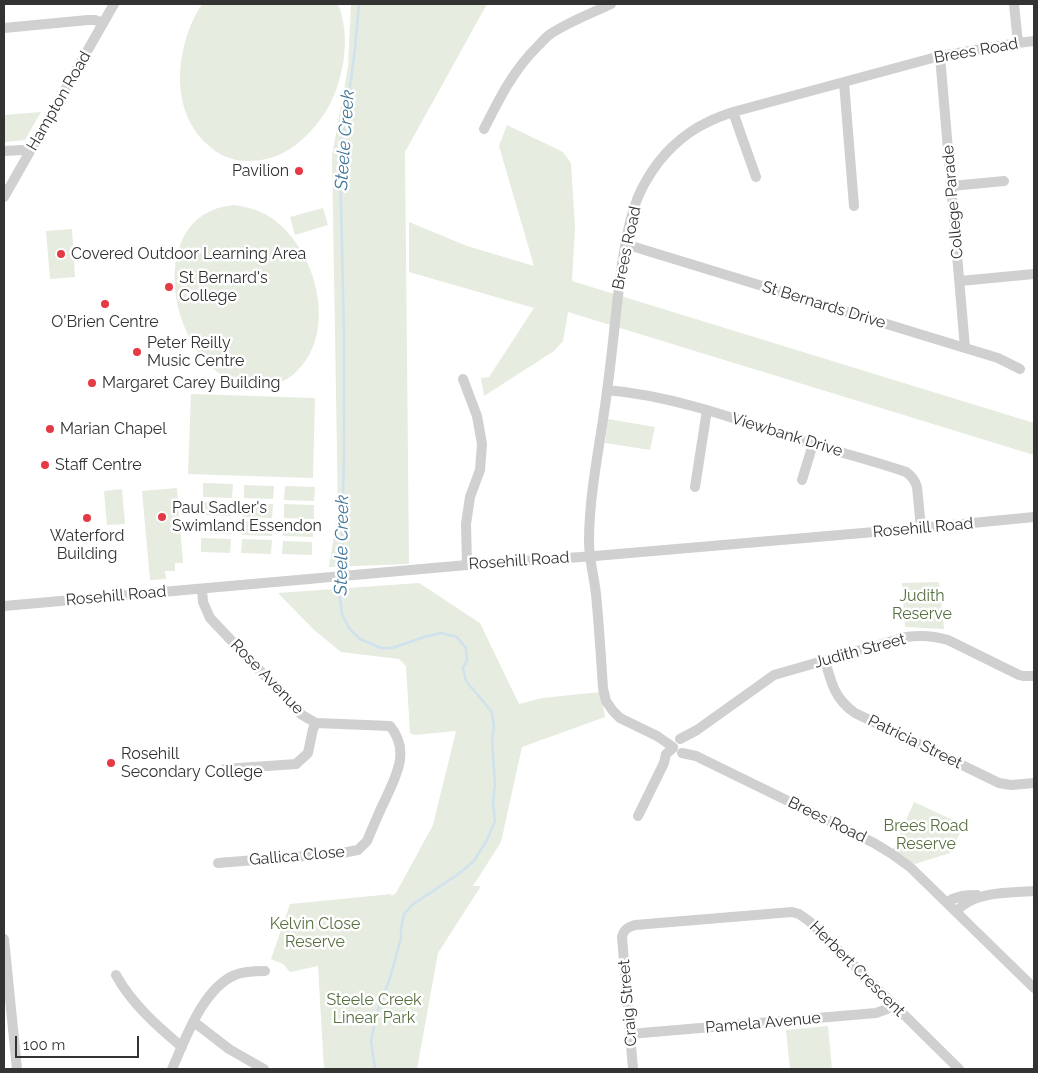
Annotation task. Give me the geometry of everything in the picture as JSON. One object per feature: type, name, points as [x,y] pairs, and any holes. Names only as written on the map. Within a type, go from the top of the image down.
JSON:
[{"type":"street","name":"Hampton Road","points":[[4,197],[114,4]]},
{"type":"street","points":[[484,129],[510,81],[530,53],[547,36],[611,4]]},
{"type":"street","points":[[1014,4],[1018,43]]},
{"type":"street","points":[[4,28],[88,20],[96,20],[103,23]]},
{"type":"street","name":"Brees Road","points":[[1034,41],[940,56],[733,112],[707,122],[689,134],[672,147],[657,163],[645,182],[636,204],[629,223],[625,244],[591,506],[590,529],[594,541],[593,556],[597,575],[596,592],[603,688],[606,701],[612,711],[620,718],[882,848],[910,867],[1034,988]]},
{"type":"street","name":"College Parade","points":[[940,56],[965,348]]},
{"type":"street","points":[[844,82],[854,206]]},
{"type":"street","points":[[733,112],[756,177]]},
{"type":"street","points":[[4,152],[30,151]]},
{"type":"street","points":[[952,186],[1004,181]]},
{"type":"street","name":"St Bernards Drive","points":[[625,244],[998,358],[1020,370]]},
{"type":"street","points":[[960,281],[1034,274]]},
{"type":"street","points":[[463,379],[477,416],[482,444],[480,470],[470,497],[466,524],[467,565]]},
{"type":"street","name":"Viewbank Drive","points":[[607,390],[654,396],[707,410],[906,472],[911,475],[918,487],[921,528]]},
{"type":"street","points":[[695,487],[707,410]]},
{"type":"street","points":[[802,480],[813,444]]},
{"type":"street","name":"Rosehill Road","points":[[4,606],[1034,517]]},
{"type":"street","name":"Rose Avenue","points":[[202,589],[202,602],[210,618],[302,715],[316,723],[390,726]]},
{"type":"street","name":"Judith Street","points":[[638,816],[664,763],[679,746],[697,730],[774,675],[906,637],[934,637],[948,640],[1019,675],[1034,676]]},
{"type":"street","name":"Patricia Street","points":[[825,660],[832,687],[855,713],[999,783],[1011,785],[1034,783]]},
{"type":"street","points":[[226,770],[296,764],[308,753],[316,723]]},
{"type":"street","name":"Gallica Close","points":[[218,863],[342,853],[358,850],[367,841],[398,770],[401,754],[397,734],[390,726]]},
{"type":"street","points":[[947,902],[955,897],[964,895],[1034,891]]},
{"type":"street","points":[[956,911],[968,901],[990,895]]},
{"type":"street","name":"Herbert Crescent","points":[[622,936],[629,926],[635,925],[776,913],[792,912],[799,914],[809,921],[959,1069]]},
{"type":"street","name":"Craig Street","points":[[622,936],[633,1069]]},
{"type":"street","points":[[4,939],[6,994],[17,1069]]},
{"type":"street","points":[[172,1069],[194,1022],[211,993],[227,979],[243,972],[266,971]]},
{"type":"street","points":[[116,975],[128,995],[182,1047]]},
{"type":"street","name":"Pamela Avenue","points":[[630,1034],[876,1013],[887,1009],[892,1004]]},
{"type":"street","points":[[194,1022],[229,1049],[264,1069]]},
{"type":"green space","points":[[202,4],[338,4],[345,37],[344,59],[339,82],[328,107],[314,127],[297,144],[285,152],[258,160],[244,161],[234,159],[215,151],[195,130],[186,113],[181,95],[180,76],[186,38]]},
{"type":"green space","points":[[351,4],[487,4],[405,152],[409,564],[329,567],[338,511],[332,156],[348,67]]},
{"type":"green space","points":[[41,112],[25,140],[4,142],[4,115]]},
{"type":"green space","points":[[507,125],[563,152],[571,163],[575,228],[572,281],[1034,423],[1034,455],[568,312],[563,341],[554,351],[484,396],[481,378],[489,377],[534,308],[409,272],[409,222],[467,246],[534,266],[499,146]]},
{"type":"green space","points":[[234,205],[250,208],[264,214],[273,219],[288,233],[301,251],[311,271],[317,293],[319,315],[316,337],[308,356],[291,377],[270,385],[253,386],[224,377],[201,356],[185,328],[176,296],[176,264],[184,236],[204,215]]},
{"type":"green space","points":[[323,208],[328,225],[295,235],[290,217]]},
{"type":"green space","name":"Covered Outdoor Learning Area","points":[[72,229],[75,277],[50,279],[46,231]]},
{"type":"green space","points":[[191,394],[315,398],[313,478],[188,474]]},
{"type":"green space","points":[[608,419],[655,427],[650,450],[605,443]]},
{"type":"green space","points":[[203,483],[233,484],[232,498],[203,497]]},
{"type":"green space","points":[[244,485],[274,486],[273,499],[244,498]]},
{"type":"green space","points":[[285,486],[315,487],[314,501],[284,500]]},
{"type":"green space","name":"Paul Sadler's Swimland Essendon","points":[[177,488],[183,563],[175,563],[175,571],[165,571],[166,579],[150,580],[142,491]]},
{"type":"green space","points":[[122,489],[125,524],[107,525],[104,491]]},
{"type":"green space","points":[[202,502],[232,503],[231,516],[202,515]]},
{"type":"green space","points":[[243,503],[273,504],[272,518],[243,517]]},
{"type":"green space","points":[[284,504],[314,505],[314,519],[284,518]]},
{"type":"green space","points":[[202,520],[231,521],[231,534],[201,533]]},
{"type":"green space","points":[[243,521],[272,522],[272,536],[242,535]]},
{"type":"green space","points":[[283,523],[313,524],[313,537],[283,536]]},
{"type":"green space","points":[[201,538],[231,539],[230,553],[201,552]]},
{"type":"green space","points":[[242,539],[272,540],[271,554],[241,553]]},
{"type":"green space","points":[[283,541],[312,542],[312,555],[282,554]]},
{"type":"green space","name":"Judith Reserve","points":[[939,582],[944,629],[905,627],[902,583]]},
{"type":"green space","name":"Steele Creek Linear Park","points":[[419,583],[480,623],[519,704],[542,698],[601,692],[605,717],[522,747],[501,842],[473,886],[481,886],[438,953],[417,1069],[324,1069],[318,966],[290,972],[283,964],[271,959],[290,904],[392,894],[390,897],[396,893],[433,825],[456,731],[415,735],[410,733],[406,666],[399,659],[341,652],[313,629],[278,593]]},
{"type":"green space","name":"Brees Road Reserve","points":[[914,802],[964,825],[950,853],[915,864],[893,850]]},
{"type":"green space","points":[[828,1026],[832,1069],[790,1069],[786,1030]]},
{"type":"waterway","name":"Steele Creek","points":[[340,573],[343,544],[344,458],[344,334],[340,161],[359,4]]},
{"type":"waterway","name":"Steele Creek","points":[[340,579],[339,591],[342,614],[349,628],[360,639],[381,648],[392,648],[441,633],[457,637],[466,648],[467,660],[463,668],[466,681],[492,712],[494,728],[492,740],[495,821],[487,840],[474,861],[457,875],[412,905],[404,914],[401,938],[390,978],[376,1015],[371,1041],[375,1069]]},
{"type":"place","name":"Pavilion","points":[[299,171]]},
{"type":"place","name":"Covered Outdoor Learning Area","points":[[61,254]]},
{"type":"place","name":"St Bernard's College","points":[[169,287]]},
{"type":"place","name":"O'Brien Centre","points":[[105,304]]},
{"type":"place","name":"Peter Reilly Music Centre","points":[[137,352]]},
{"type":"place","name":"Margaret Carey Building","points":[[92,383]]},
{"type":"place","name":"Marian Chapel","points":[[50,429]]},
{"type":"place","name":"Staff Centre","points":[[45,465]]},
{"type":"place","name":"Paul Sadler's Swimland Essendon","points":[[162,517]]},
{"type":"place","name":"Waterford Building","points":[[87,518]]},
{"type":"place","name":"Rosehill Secondary College","points":[[111,763]]},
{"type":"park label","name":"Kelvin Close Reserve","points":[[315,933]]}]
